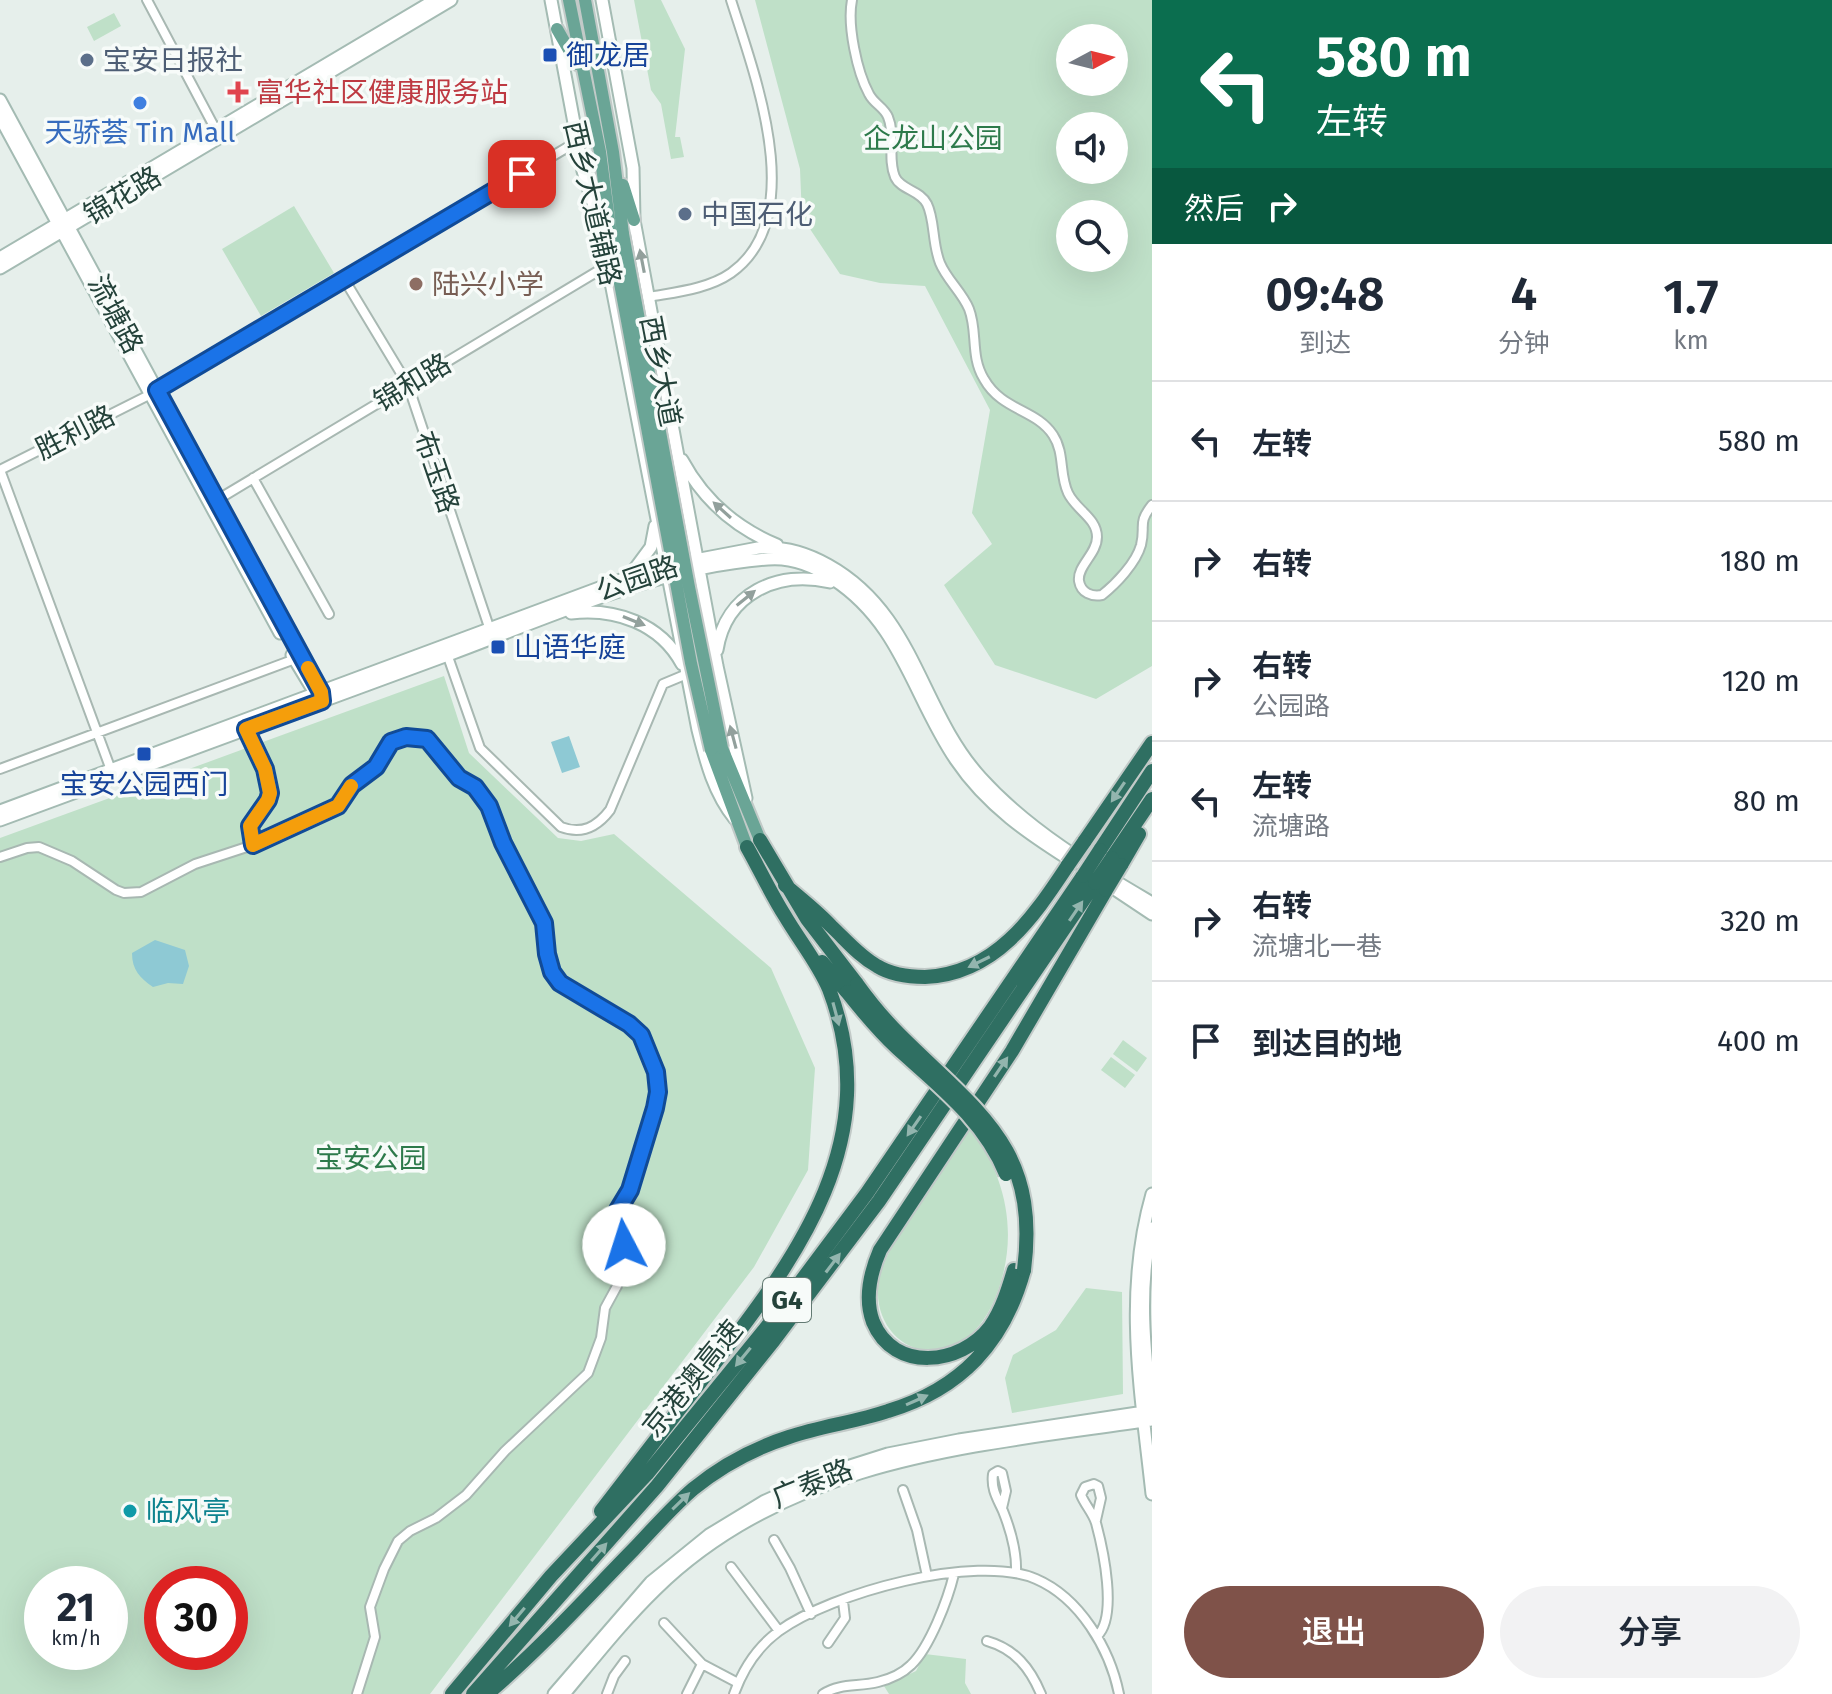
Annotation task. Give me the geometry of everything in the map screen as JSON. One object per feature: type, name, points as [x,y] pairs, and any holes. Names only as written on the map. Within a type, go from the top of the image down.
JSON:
[{"type":"highway","points":[[785,885],[863,958],[881,969],[918,977],[935,976],[976,965],[1010,941],[1042,904],[1152,743]]},
{"type":"highway","name":"G4","points":[[1111,857],[1152,771]]},
{"type":"highway","name":"G4","points":[[1095,883],[1152,799]]},
{"type":"highway","points":[[1019,1270],[991,1326],[968,1348],[954,1355],[939,1359],[925,1358],[898,1350],[887,1342],[872,1320],[869,1305],[871,1277],[880,1250],[1012,1051],[1095,883],[1111,857],[1152,811]]},
{"type":"highway","points":[[487,1694],[693,1489],[739,1458],[787,1437],[889,1411],[934,1392],[971,1366],[999,1333],[1011,1312],[1019,1270],[1015,1204],[1010,1182],[989,1139],[944,1090],[870,1021],[785,885],[754,844]]},
{"type":"highway","points":[[551,1576],[783,1271],[813,1221],[834,1172],[846,1121],[848,1069],[843,1044],[829,988],[784,915],[754,844]]},
{"type":"highway","name":"京港澳高速","points":[[452,1694],[551,1576],[647,1474],[766,1328],[1095,883]]},
{"type":"highway","name":"京港澳高速","points":[[473,1694],[657,1486],[774,1340],[879,1201],[1095,883]]},
{"type":"highway","points":[[784,915],[852,988]]},
{"type":"main road","name":"锦花路","points":[[218,134],[435,0]]},
{"type":"main road","name":"锦花路","points":[[0,258],[63,225],[451,0]]},
{"type":"main road","name":"西乡大道辅路","points":[[551,0],[583,171],[600,226],[687,674],[710,775],[727,809],[743,818]]},
{"type":"main road","name":"西乡大道","points":[[569,0],[584,75],[607,152]]},
{"type":"main road","name":"西乡大道","points":[[585,0],[617,234],[691,663],[717,749],[754,844]]},
{"type":"main road","name":"西乡大道辅路","points":[[602,0],[633,168],[634,220],[717,666],[742,773],[743,818]]},
{"type":"main road","points":[[557,29],[584,75]]},
{"type":"main road","name":"流塘路","points":[[0,100],[63,225]]},
{"type":"main road","name":"流塘路","points":[[0,117],[154,392],[295,659],[319,696]]},
{"type":"main road","points":[[607,152],[634,220]]},
{"type":"main road","points":[[600,226],[607,152]]},
{"type":"main road","name":"锦花路","points":[[0,268],[63,225]]},
{"type":"main road","name":"流塘路","points":[[154,392],[217,500],[319,696]]},
{"type":"main road","points":[[677,448],[698,486],[715,505],[750,531],[787,549]]},
{"type":"main road","points":[[623,580],[636,570],[651,547],[656,523],[654,505],[671,506],[680,501],[684,488]]},
{"type":"main road","name":"公园路","points":[[698,564],[758,548],[787,549],[810,556],[859,585],[882,609],[902,638],[961,752],[992,790],[1064,847],[1152,903]]},
{"type":"main road","name":"公园路","points":[[446,651],[490,630],[623,580],[667,569],[784,559],[817,570],[845,587],[869,609],[888,633],[950,751],[978,790],[1023,830],[1152,914]]},
{"type":"main road","name":"公园路","points":[[0,811],[558,614],[667,569]]},
{"type":"main road","points":[[717,666],[719,640],[728,616],[754,591],[773,582],[793,578],[821,580],[845,587]]},
{"type":"main road","points":[[558,614],[598,612],[635,620],[672,647],[687,674]]},
{"type":"main road","points":[[680,638],[686,626],[697,623],[707,629],[712,637]]},
{"type":"main road","name":"公园路","points":[[0,820],[246,729],[319,696]]},
{"type":"main road","points":[[1152,1194],[1135,1291],[1148,1416],[1152,1494]]},
{"type":"main road","name":"广泰路","points":[[554,1694],[651,1582],[709,1535],[765,1501],[825,1474],[888,1454],[959,1440],[1148,1416]]},
{"type":"main road","name":"广泰路","points":[[564,1694],[657,1588],[714,1542],[771,1508],[828,1482],[890,1462],[1148,1416]]},
{"type":"street","points":[[147,0],[218,134]]},
{"type":"street","points":[[649,297],[705,285],[729,274],[757,245],[767,221],[771,191],[766,114],[731,0]]},
{"type":"street","points":[[852,0],[851,32],[869,94],[890,120],[896,179],[915,191],[928,205],[935,250],[942,267],[969,309],[973,350],[982,377],[1001,400],[1037,419],[1054,436],[1068,493],[1095,525],[1096,545],[1079,575],[1079,582],[1088,594],[1095,596],[1108,590],[1135,559],[1140,548],[1141,518],[1152,505]]},
{"type":"street","name":"胜利路","points":[[0,470],[154,392],[578,141]]},
{"type":"street","name":"锦和路","points":[[217,500],[608,265]]},
{"type":"street","name":"布玉路","points":[[344,279],[408,385],[490,630]]},
{"type":"street","points":[[0,470],[111,770]]},
{"type":"street","points":[[253,478],[329,614]]},
{"type":"street","points":[[446,651],[480,748],[561,827],[572,832],[600,823],[610,810],[663,684],[687,674]]},
{"type":"street","points":[[0,769],[295,659]]},
{"type":"street","points":[[246,729],[269,781],[268,800],[250,826],[253,845]]},
{"type":"street","points":[[0,857],[39,847],[72,861],[116,890],[141,892],[195,864],[253,845],[338,806],[352,785],[376,767],[391,742],[406,737],[427,739],[459,778],[475,787],[489,806],[503,843],[544,923],[552,972],[560,983],[614,1013],[641,1035],[656,1072],[658,1092],[630,1190],[618,1210],[617,1219],[624,1245],[620,1272],[617,1286],[605,1308],[594,1361],[578,1384],[505,1451],[466,1495],[398,1541],[370,1607],[375,1637],[357,1694]]},
{"type":"street","points":[[903,1490],[917,1530],[927,1576]]},
{"type":"street","points":[[1002,1508],[1015,1545],[1016,1573]]},
{"type":"street","points":[[1096,1520],[1108,1609],[1104,1630],[1097,1636]]},
{"type":"street","points":[[774,1540],[811,1614]]},
{"type":"street","points":[[731,1567],[779,1631]]},
{"type":"street","points":[[734,1694],[748,1663],[779,1631],[811,1614],[886,1584],[977,1571],[1016,1573],[1049,1586],[1080,1614],[1097,1636],[1112,1667],[1119,1694]]},
{"type":"street","points":[[823,1694],[833,1688],[884,1680],[910,1667],[929,1638],[954,1574]]},
{"type":"street","points":[[828,1643],[845,1618],[843,1601]]},
{"type":"street","points":[[664,1623],[702,1664],[738,1683]]},
{"type":"street","points":[[987,1641],[1016,1656],[1041,1694]]},
{"type":"street","points":[[607,1694],[614,1676],[625,1661]]},
{"type":"street","points":[[687,1694],[702,1664]]},
{"type":"green space","points":[[634,0],[661,0],[685,49],[675,137],[680,137],[684,157],[671,159],[661,104],[651,90]]},
{"type":"green space","name":"企龙山公园","points":[[755,0],[1152,0],[1152,666],[1096,699],[995,665],[944,585],[992,544],[972,513],[990,410],[925,286],[880,283],[840,274],[802,217],[800,169]]},
{"type":"green space","points":[[114,13],[121,26],[94,41],[87,27]]},
{"type":"green space","points":[[294,206],[334,273],[261,316],[222,249]]},
{"type":"green space","name":"宝安公园","points":[[444,676],[469,753],[558,838],[581,841],[614,834],[771,968],[815,1068],[808,1170],[754,1267],[430,1694],[0,1694],[0,838]]},
{"type":"green space","points":[[1123,1040],[1147,1058],[1137,1072],[1113,1054]]},
{"type":"green space","points":[[1111,1057],[1135,1075],[1125,1088],[1101,1070]]},
{"type":"green space","points":[[970,1129],[993,1168],[1006,1209],[1008,1231],[1003,1274],[991,1308],[974,1331],[945,1349],[927,1351],[911,1347],[897,1338],[886,1324],[878,1289],[891,1248]]},
{"type":"green space","points":[[1086,1288],[1122,1292],[1123,1394],[1012,1413],[1005,1378],[1013,1355],[1056,1330]]},
{"type":"green space","points":[[925,1654],[966,1659],[965,1683],[971,1694],[889,1694],[884,1686],[916,1671]]},
{"type":"water","points":[[569,736],[580,767],[562,773],[551,742]]},
{"type":"water","points":[[155,940],[185,950],[189,966],[183,984],[168,983],[153,987],[138,973],[132,953]]},
{"type":"slow traffic","points":[[308,668],[321,692],[322,701],[246,729],[265,769],[270,793],[250,826],[253,845],[338,806],[351,786]]},
{"type":"place","name":"御龙居","points":[[550,55]]},
{"type":"place","name":"宝安日报社","points":[[87,60]]},
{"type":"place","name":"富华社区健康服务站","points":[[238,92]]},
{"type":"place","name":"天骄荟 Tin Mall","points":[[140,103]]},
{"type":"place","name":"中国石化","points":[[685,214]]},
{"type":"place","name":"陆兴小学","points":[[416,284]]},
{"type":"place","name":"山语华庭","points":[[498,647]]},
{"type":"place","name":"宝安公园西门","points":[[144,754]]},
{"type":"place","name":"临风亭","points":[[130,1511]]},
{"type":"route","points":[[522,174],[157,390],[321,692],[322,701],[246,729],[265,769],[270,793],[250,826],[253,845],[338,806],[345,792],[376,767],[391,742],[406,737],[427,739],[459,778],[475,787],[489,806],[503,843],[544,923],[552,972],[560,983],[614,1013],[641,1035],[656,1072],[658,1092],[655,1108],[630,1190],[618,1210],[617,1219],[624,1245]]}]
